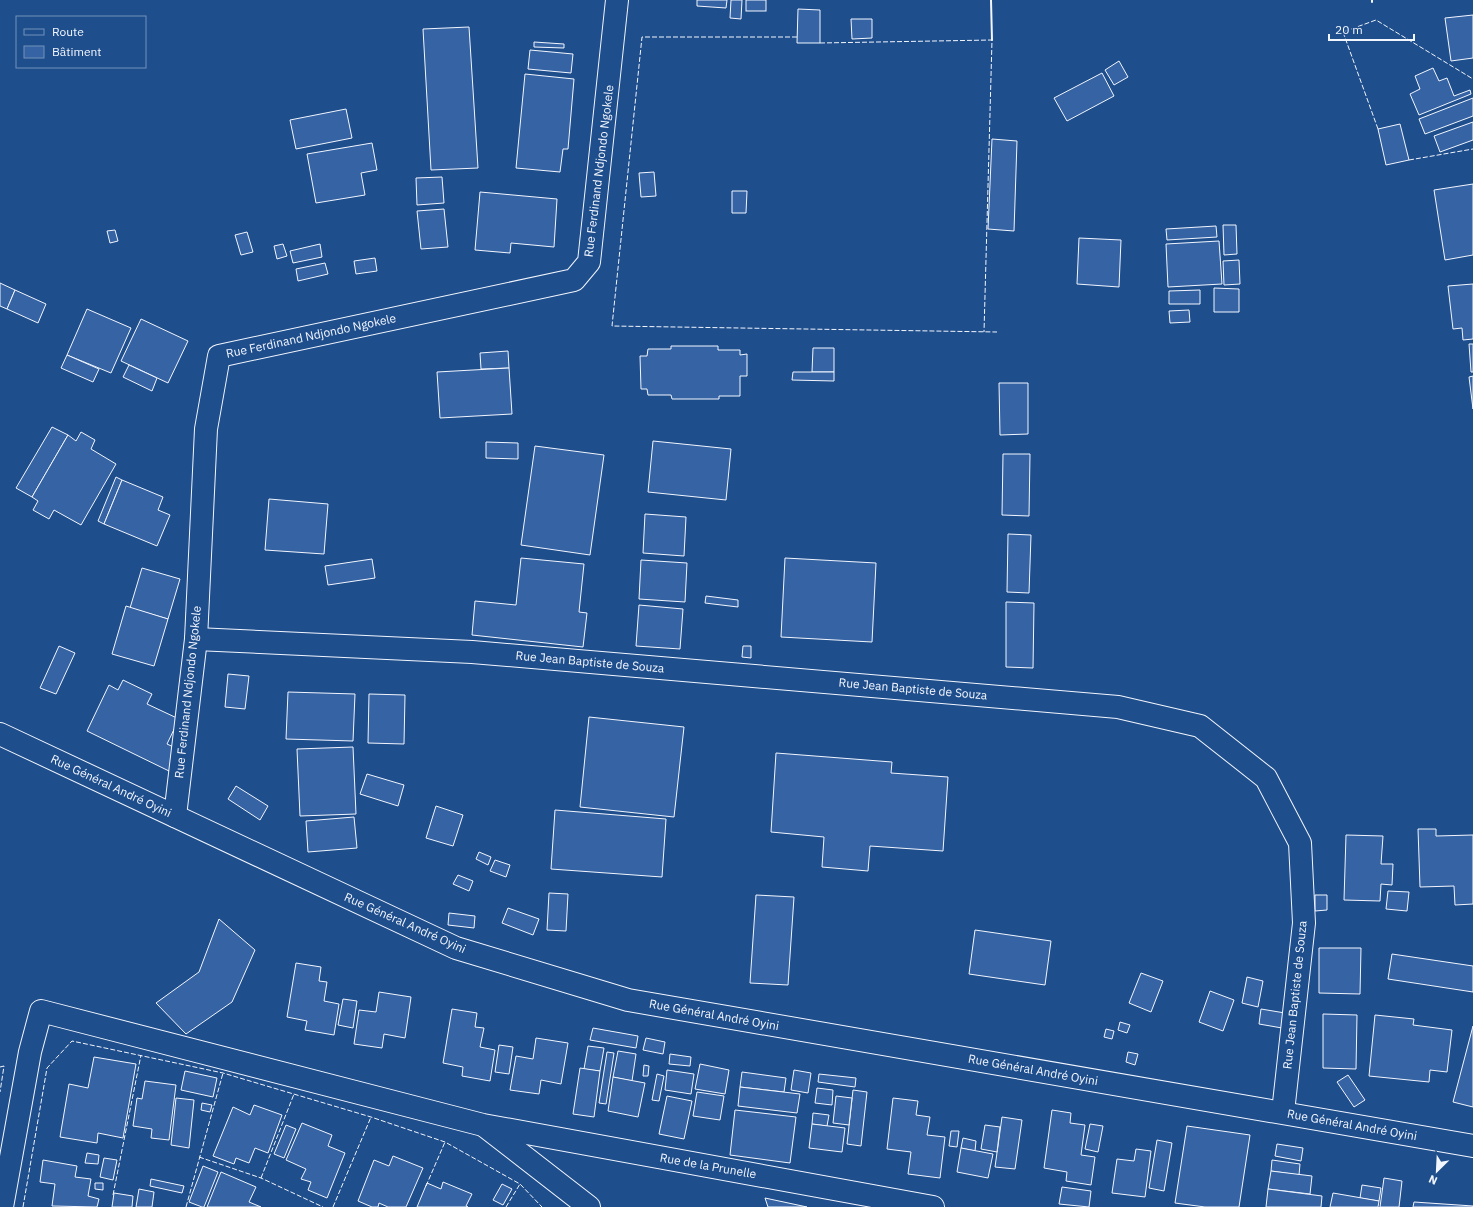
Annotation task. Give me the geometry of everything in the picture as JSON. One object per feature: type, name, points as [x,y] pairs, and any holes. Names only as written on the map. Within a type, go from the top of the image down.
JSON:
[{"type":"street","name":"Rue Ferdinand Ndjondo Ngokele","points":[[175,816],[196,639],[206,429],[219,356],[574,280],[589,262],[617,0]]},
{"type":"street","name":"Rue Jean Baptiste de Souza","points":[[196,639],[472,652],[1102,705],[1118,707],[1200,726],[1266,778],[1300,843],[1304,923],[1283,1112]]},
{"type":"street","name":"Rue Général André Oyini","points":[[0,734],[456,948],[628,1000],[1473,1146]]},
{"type":"street","name":"Rue de la Prunelle","points":[[2,1207],[30,1052],[41,1011],[483,1125],[933,1207]]},
{"type":"street","points":[[483,1125],[588,1207]]},
{"type":"building","points":[[697,0],[727,0],[726,8],[697,6]]},
{"type":"building","points":[[731,0],[742,0],[741,19],[730,18]]},
{"type":"building","points":[[746,0],[766,0],[766,11],[746,11]]},
{"type":"building","points":[[798,9],[820,10],[820,43],[797,43]]},
{"type":"building","points":[[1473,15],[1473,58],[1451,61],[1445,18]]},
{"type":"building","points":[[851,19],[872,19],[872,38],[852,39]]},
{"type":"building","points":[[469,27],[478,168],[431,170],[423,29]]},
{"type":"building","points":[[534,42],[564,44],[564,48],[534,47]]},
{"type":"building","points":[[530,50],[573,54],[571,73],[528,69]]},
{"type":"building","points":[[1119,61],[1128,77],[1114,85],[1105,70]]},
{"type":"building","points":[[1433,68],[1439,81],[1447,78],[1454,96],[1470,90],[1471,94],[1419,115],[1410,94],[1420,89],[1415,76]]},
{"type":"building","points":[[1102,73],[1114,96],[1067,121],[1054,98]]},
{"type":"building","points":[[525,74],[574,79],[568,149],[563,149],[560,172],[516,168]]},
{"type":"building","points":[[1473,98],[1473,116],[1425,134],[1419,119]]},
{"type":"building","points":[[346,109],[352,138],[296,149],[290,120]]},
{"type":"building","points":[[1473,122],[1473,140],[1440,152],[1434,136]]},
{"type":"building","points":[[1400,124],[1409,160],[1386,165],[1378,129]]},
{"type":"building","points":[[992,139],[1017,141],[1014,231],[988,229]]},
{"type":"building","points":[[372,143],[377,170],[361,173],[365,195],[316,203],[307,154]]},
{"type":"building","points":[[654,172],[656,196],[641,197],[639,173]]},
{"type":"building","points":[[442,177],[444,203],[417,205],[416,178]]},
{"type":"building","points":[[1473,184],[1473,255],[1445,260],[1434,190]]},
{"type":"building","points":[[732,191],[747,191],[746,213],[732,213]]},
{"type":"building","points":[[480,192],[557,199],[554,247],[511,243],[510,253],[475,250]]},
{"type":"building","points":[[444,209],[448,247],[421,249],[417,211]]},
{"type":"building","points":[[1223,225],[1236,225],[1237,254],[1224,255]]},
{"type":"building","points":[[1216,226],[1217,237],[1167,240],[1166,229]]},
{"type":"building","points":[[115,230],[118,241],[110,243],[107,231]]},
{"type":"building","points":[[247,232],[253,252],[241,255],[235,235]]},
{"type":"building","points":[[1079,238],[1121,240],[1119,287],[1077,284]]},
{"type":"building","points":[[1219,241],[1222,284],[1168,287],[1166,244]]},
{"type":"building","points":[[283,244],[287,256],[277,259],[274,246]]},
{"type":"building","points":[[320,244],[322,257],[293,263],[290,251]]},
{"type":"building","points":[[375,258],[377,271],[356,274],[354,261]]},
{"type":"building","points":[[1239,260],[1240,284],[1224,285],[1223,261]]},
{"type":"building","points":[[325,263],[328,274],[298,281],[296,269]]},
{"type":"building","points":[[0,283],[15,290],[7,309],[0,306]]},
{"type":"building","points":[[1473,284],[1473,339],[1463,340],[1462,328],[1453,329],[1448,286]]},
{"type":"building","points":[[1214,288],[1239,289],[1239,312],[1214,312]]},
{"type":"building","points":[[15,290],[46,304],[38,323],[7,309]]},
{"type":"building","points":[[1200,290],[1200,304],[1169,304],[1169,291]]},
{"type":"building","points":[[87,309],[131,328],[111,373],[67,355]]},
{"type":"building","points":[[1189,310],[1190,322],[1170,323],[1169,311]]},
{"type":"building","points":[[141,319],[188,341],[168,383],[121,361]]},
{"type":"building","points":[[1469,344],[1473,344],[1473,372],[1471,372]]},
{"type":"building","points":[[671,346],[718,346],[718,350],[740,350],[740,355],[747,354],[747,376],[740,376],[740,396],[719,396],[719,399],[672,399],[671,395],[648,395],[647,389],[641,389],[640,356],[647,356],[648,349],[671,349]]},
{"type":"building","points":[[813,348],[834,348],[834,372],[812,372]]},
{"type":"building","points":[[508,351],[509,368],[481,369],[480,353]]},
{"type":"building","points":[[67,355],[99,369],[93,382],[61,368]]},
{"type":"building","points":[[129,365],[157,378],[152,391],[123,377]]},
{"type":"building","points":[[509,368],[512,414],[440,418],[437,372]]},
{"type":"building","points":[[793,372],[834,372],[834,381],[792,380]]},
{"type":"building","points":[[1473,376],[1473,409],[1469,377]]},
{"type":"building","points":[[999,383],[1028,383],[1028,434],[1000,435]]},
{"type":"building","points":[[52,427],[68,435],[32,497],[16,488]]},
{"type":"building","points":[[81,432],[95,440],[91,449],[116,464],[81,525],[54,510],[49,519],[33,510],[38,501],[32,497],[68,435],[76,441]]},
{"type":"building","points":[[653,441],[731,449],[726,500],[648,492]]},
{"type":"building","points":[[486,442],[518,443],[518,459],[486,458]]},
{"type":"building","points":[[535,446],[604,455],[590,555],[521,545]]},
{"type":"building","points":[[1003,454],[1030,454],[1029,516],[1002,515]]},
{"type":"building","points":[[116,477],[122,480],[104,524],[98,521]]},
{"type":"building","points":[[122,480],[163,497],[158,510],[170,515],[157,546],[104,524]]},
{"type":"building","points":[[269,499],[328,504],[324,554],[265,550]]},
{"type":"building","points":[[645,514],[686,517],[684,556],[643,553]]},
{"type":"building","points":[[1008,534],[1031,535],[1029,593],[1007,592]]},
{"type":"building","points":[[521,558],[584,564],[579,612],[587,613],[583,647],[472,635],[475,601],[516,605]]},
{"type":"building","points":[[785,558],[876,563],[872,642],[781,637]]},
{"type":"building","points":[[372,559],[375,578],[328,585],[325,566]]},
{"type":"building","points":[[641,560],[687,563],[685,602],[639,599]]},
{"type":"building","points":[[142,568],[180,579],[168,619],[130,608]]},
{"type":"building","points":[[706,596],[738,600],[738,607],[705,603]]},
{"type":"building","points":[[1006,602],[1034,603],[1033,668],[1006,667]]},
{"type":"building","points":[[639,605],[683,609],[680,649],[636,646]]},
{"type":"building","points":[[126,606],[168,619],[154,666],[112,654]]},
{"type":"building","points":[[59,646],[75,653],[56,694],[40,688]]},
{"type":"building","points":[[743,646],[751,646],[751,658],[742,657]]},
{"type":"building","points":[[228,674],[249,676],[245,709],[225,707]]},
{"type":"building","points":[[123,680],[152,694],[147,704],[179,719],[167,744],[180,750],[169,771],[87,731],[109,685],[118,690]]},
{"type":"building","points":[[288,692],[355,694],[353,741],[286,739]]},
{"type":"building","points":[[369,694],[405,695],[404,744],[368,743]]},
{"type":"building","points":[[589,717],[684,727],[674,817],[580,807]]},
{"type":"building","points":[[353,747],[356,814],[300,816],[297,749]]},
{"type":"building","points":[[776,753],[892,762],[891,773],[948,777],[943,851],[870,846],[868,871],[822,867],[824,837],[771,832]]},
{"type":"building","points":[[367,774],[404,785],[398,806],[360,794]]},
{"type":"building","points":[[236,786],[268,806],[260,820],[228,799]]},
{"type":"building","points":[[436,806],[463,815],[453,846],[426,838]]},
{"type":"building","points":[[555,810],[666,819],[662,877],[551,869]]},
{"type":"building","points":[[354,817],[357,848],[308,852],[306,821]]},
{"type":"building","points":[[1418,829],[1436,829],[1436,836],[1473,835],[1473,904],[1455,905],[1454,886],[1420,887]]},
{"type":"building","points":[[1346,835],[1383,836],[1381,864],[1393,864],[1392,885],[1381,884],[1380,901],[1344,900]]},
{"type":"building","points":[[479,852],[491,857],[488,865],[476,859]]},
{"type":"building","points":[[495,860],[510,865],[506,877],[490,871]]},
{"type":"building","points":[[458,875],[473,881],[469,891],[453,884]]},
{"type":"building","points":[[1388,891],[1409,892],[1407,911],[1386,909]]},
{"type":"building","points":[[549,893],[568,894],[566,931],[547,930]]},
{"type":"building","points":[[756,895],[794,897],[788,985],[750,983]]},
{"type":"building","points":[[1315,895],[1327,895],[1327,910],[1315,911]]},
{"type":"building","points":[[508,908],[539,919],[533,935],[502,923]]},
{"type":"building","points":[[449,913],[475,916],[474,928],[448,925]]},
{"type":"building","points":[[219,919],[255,950],[232,1002],[186,1034],[156,1003],[199,972]]},
{"type":"building","points":[[975,930],[1051,941],[1045,985],[969,974]]},
{"type":"building","points":[[1319,948],[1361,948],[1360,994],[1319,993]]},
{"type":"building","points":[[1392,954],[1473,966],[1473,992],[1388,979]]},
{"type":"building","points":[[296,963],[321,967],[319,981],[327,982],[324,1001],[339,1004],[334,1035],[305,1030],[307,1021],[287,1017]]},
{"type":"building","points":[[1141,973],[1163,981],[1151,1012],[1129,1003]]},
{"type":"building","points":[[1247,977],[1263,981],[1258,1007],[1242,1003]]},
{"type":"building","points":[[1210,991],[1234,1000],[1223,1031],[1199,1022]]},
{"type":"building","points":[[379,992],[411,997],[405,1038],[384,1034],[382,1048],[354,1044],[359,1010],[376,1012]]},
{"type":"building","points":[[343,999],[357,1001],[353,1028],[338,1025]]},
{"type":"building","points":[[452,1009],[477,1013],[475,1027],[484,1028],[480,1047],[495,1050],[490,1081],[462,1076],[463,1067],[443,1063]]},
{"type":"building","points":[[1261,1009],[1285,1013],[1282,1028],[1259,1024]]},
{"type":"building","points":[[1323,1014],[1357,1015],[1356,1069],[1323,1068]]},
{"type":"building","points":[[1375,1015],[1414,1019],[1413,1025],[1452,1030],[1447,1072],[1430,1070],[1429,1082],[1369,1076]]},
{"type":"building","points":[[1120,1022],[1130,1025],[1127,1033],[1118,1030]]},
{"type":"building","points":[[1473,1026],[1473,1107],[1453,1102]]},
{"type":"building","points":[[593,1028],[638,1036],[636,1048],[590,1040]]},
{"type":"building","points":[[1106,1029],[1114,1031],[1112,1039],[1104,1037]]},
{"type":"building","points":[[536,1038],[568,1043],[561,1084],[541,1080],[539,1094],[510,1090],[516,1056],[533,1059]]},
{"type":"building","points":[[646,1038],[665,1042],[663,1054],[643,1050]]},
{"type":"building","points":[[499,1045],[513,1047],[509,1074],[495,1072]]},
{"type":"building","points":[[588,1046],[604,1048],[600,1071],[584,1069]]},
{"type":"building","points":[[618,1051],[636,1054],[632,1081],[613,1077]]},
{"type":"building","points":[[607,1052],[614,1053],[606,1104],[599,1103]]},
{"type":"building","points":[[1128,1052],[1138,1054],[1135,1065],[1126,1062]]},
{"type":"building","points":[[670,1054],[691,1057],[690,1066],[669,1064]]},
{"type":"building","points":[[94,1057],[136,1064],[123,1138],[98,1133],[97,1143],[60,1137],[69,1084],[88,1088]]},
{"type":"building","points":[[700,1064],[729,1070],[725,1094],[695,1089]]},
{"type":"building","points":[[644,1065],[649,1066],[648,1076],[643,1076]]},
{"type":"building","points":[[580,1068],[600,1071],[594,1117],[573,1114]]},
{"type":"building","points":[[667,1070],[694,1074],[691,1094],[665,1090]]},
{"type":"building","points":[[794,1070],[811,1073],[808,1093],[791,1090]]},
{"type":"building","points":[[185,1071],[217,1078],[213,1097],[181,1090]]},
{"type":"building","points":[[742,1072],[786,1078],[784,1092],[740,1087]]},
{"type":"building","points":[[657,1074],[664,1076],[659,1101],[652,1100]]},
{"type":"building","points":[[819,1074],[856,1078],[855,1087],[818,1082]]},
{"type":"building","points":[[1348,1075],[1365,1100],[1354,1107],[1337,1082]]},
{"type":"building","points":[[613,1077],[645,1083],[638,1117],[608,1111]]},
{"type":"building","points":[[145,1081],[176,1085],[169,1140],[151,1138],[152,1129],[133,1126],[137,1098],[142,1099]]},
{"type":"building","points":[[740,1087],[800,1094],[797,1113],[738,1106]]},
{"type":"building","points":[[817,1088],[833,1090],[832,1105],[815,1103]]},
{"type":"building","points":[[853,1090],[867,1092],[861,1146],[847,1144]]},
{"type":"building","points":[[697,1092],[724,1096],[720,1120],[693,1116]]},
{"type":"building","points":[[667,1096],[692,1101],[684,1139],[659,1134]]},
{"type":"building","points":[[836,1096],[852,1098],[849,1125],[833,1123]]},
{"type":"building","points":[[176,1098],[194,1100],[189,1148],[171,1145]]},
{"type":"building","points":[[893,1098],[918,1101],[916,1115],[930,1117],[927,1135],[945,1137],[940,1178],[908,1174],[911,1152],[887,1149]]},
{"type":"building","points":[[202,1103],[212,1105],[210,1112],[201,1110]]},
{"type":"building","points":[[254,1105],[282,1115],[268,1153],[255,1148],[249,1163],[236,1158],[234,1164],[213,1156],[233,1107],[250,1115]]},
{"type":"building","points":[[735,1110],[796,1117],[790,1163],[730,1155]]},
{"type":"building","points":[[1052,1110],[1071,1113],[1070,1123],[1085,1125],[1081,1155],[1095,1157],[1091,1185],[1066,1181],[1067,1172],[1044,1168]]},
{"type":"building","points":[[813,1113],[829,1115],[827,1126],[812,1124]]},
{"type":"building","points":[[1002,1117],[1022,1120],[1015,1169],[995,1167]]},
{"type":"building","points":[[302,1123],[332,1135],[328,1146],[345,1153],[327,1198],[308,1190],[311,1182],[301,1179],[306,1169],[286,1160]]},
{"type":"building","points":[[812,1124],[845,1128],[842,1152],[809,1148]]},
{"type":"building","points":[[1090,1124],[1103,1126],[1098,1152],[1085,1149]]},
{"type":"building","points":[[286,1125],[296,1129],[284,1158],[274,1154]]},
{"type":"building","points":[[985,1125],[1000,1127],[997,1152],[981,1149]]},
{"type":"building","points":[[1187,1126],[1250,1135],[1239,1207],[1205,1207],[1175,1203]]},
{"type":"building","points":[[951,1131],[959,1131],[957,1147],[949,1146]]},
{"type":"building","points":[[963,1138],[976,1141],[975,1151],[961,1148]]},
{"type":"building","points":[[1157,1140],[1172,1143],[1164,1191],[1149,1188]]},
{"type":"building","points":[[1277,1144],[1303,1148],[1301,1161],[1275,1156]]},
{"type":"building","points":[[961,1148],[993,1154],[988,1178],[957,1172]]},
{"type":"building","points":[[1136,1149],[1151,1151],[1145,1197],[1112,1193],[1117,1159],[1134,1161]]},
{"type":"building","points":[[87,1153],[99,1155],[98,1164],[85,1163]]},
{"type":"building","points":[[393,1156],[423,1168],[406,1207],[388,1207],[379,1203],[378,1207],[372,1207],[358,1201],[374,1160],[389,1166]]},
{"type":"building","points":[[104,1158],[117,1160],[113,1180],[100,1177]]},
{"type":"building","points":[[43,1160],[77,1166],[75,1177],[91,1179],[88,1196],[99,1199],[97,1207],[52,1206],[55,1184],[40,1182]]},
{"type":"building","points":[[1272,1160],[1300,1164],[1299,1175],[1271,1171]]},
{"type":"building","points":[[203,1166],[218,1172],[204,1207],[202,1207],[189,1202]]},
{"type":"building","points":[[1271,1171],[1312,1176],[1310,1194],[1268,1189]]},
{"type":"building","points":[[221,1172],[256,1187],[249,1202],[261,1207],[207,1207]]},
{"type":"building","points":[[1384,1178],[1402,1181],[1399,1207],[1380,1207]]},
{"type":"building","points":[[151,1179],[184,1186],[182,1193],[150,1186]]},
{"type":"building","points":[[443,1182],[472,1194],[466,1206],[468,1207],[417,1207],[427,1183],[441,1189]]},
{"type":"building","points":[[95,1183],[103,1183],[103,1190],[95,1189]]},
{"type":"building","points":[[502,1184],[512,1189],[503,1205],[493,1200]]},
{"type":"building","points":[[1362,1185],[1381,1188],[1379,1201],[1360,1198]]},
{"type":"building","points":[[1062,1187],[1091,1191],[1089,1207],[1059,1204]]},
{"type":"building","points":[[139,1189],[154,1192],[152,1207],[136,1207]]},
{"type":"building","points":[[1268,1189],[1322,1196],[1321,1207],[1266,1207]]},
{"type":"building","points":[[114,1193],[133,1196],[132,1207],[112,1207]]},
{"type":"building","points":[[1333,1193],[1379,1201],[1378,1207],[1330,1207]]},
{"type":"building","points":[[765,1198],[807,1207],[768,1207]]},
{"type":"building","points":[[1414,1202],[1473,1206],[1473,1207],[1413,1207]]},
{"type":"fence","points":[[1378,129],[1343,32],[1376,20],[1473,79]]},
{"type":"fence","points":[[797,37],[642,37],[612,326],[997,332]]},
{"type":"fence","points":[[820,43],[992,40],[984,332]]},
{"type":"fence","points":[[1409,160],[1473,149]]},
{"type":"fence","points":[[23,1207],[47,1068],[72,1041],[223,1073],[371,1117],[445,1142],[520,1184],[542,1207]]},
{"type":"fence","points":[[113,1195],[141,1055]]},
{"type":"fence","points":[[0,1067],[4,1066],[0,1092]]},
{"type":"fence","points":[[186,1207],[223,1073]]},
{"type":"fence","points":[[261,1178],[294,1094]]},
{"type":"fence","points":[[333,1207],[371,1117]]},
{"type":"fence","points":[[426,1186],[445,1142]]},
{"type":"fence","points":[[199,1157],[261,1178],[323,1207]]},
{"type":"fence","points":[[506,1207],[520,1184]]},
{"type":"wall","points":[[991,0],[992,40]]}]
